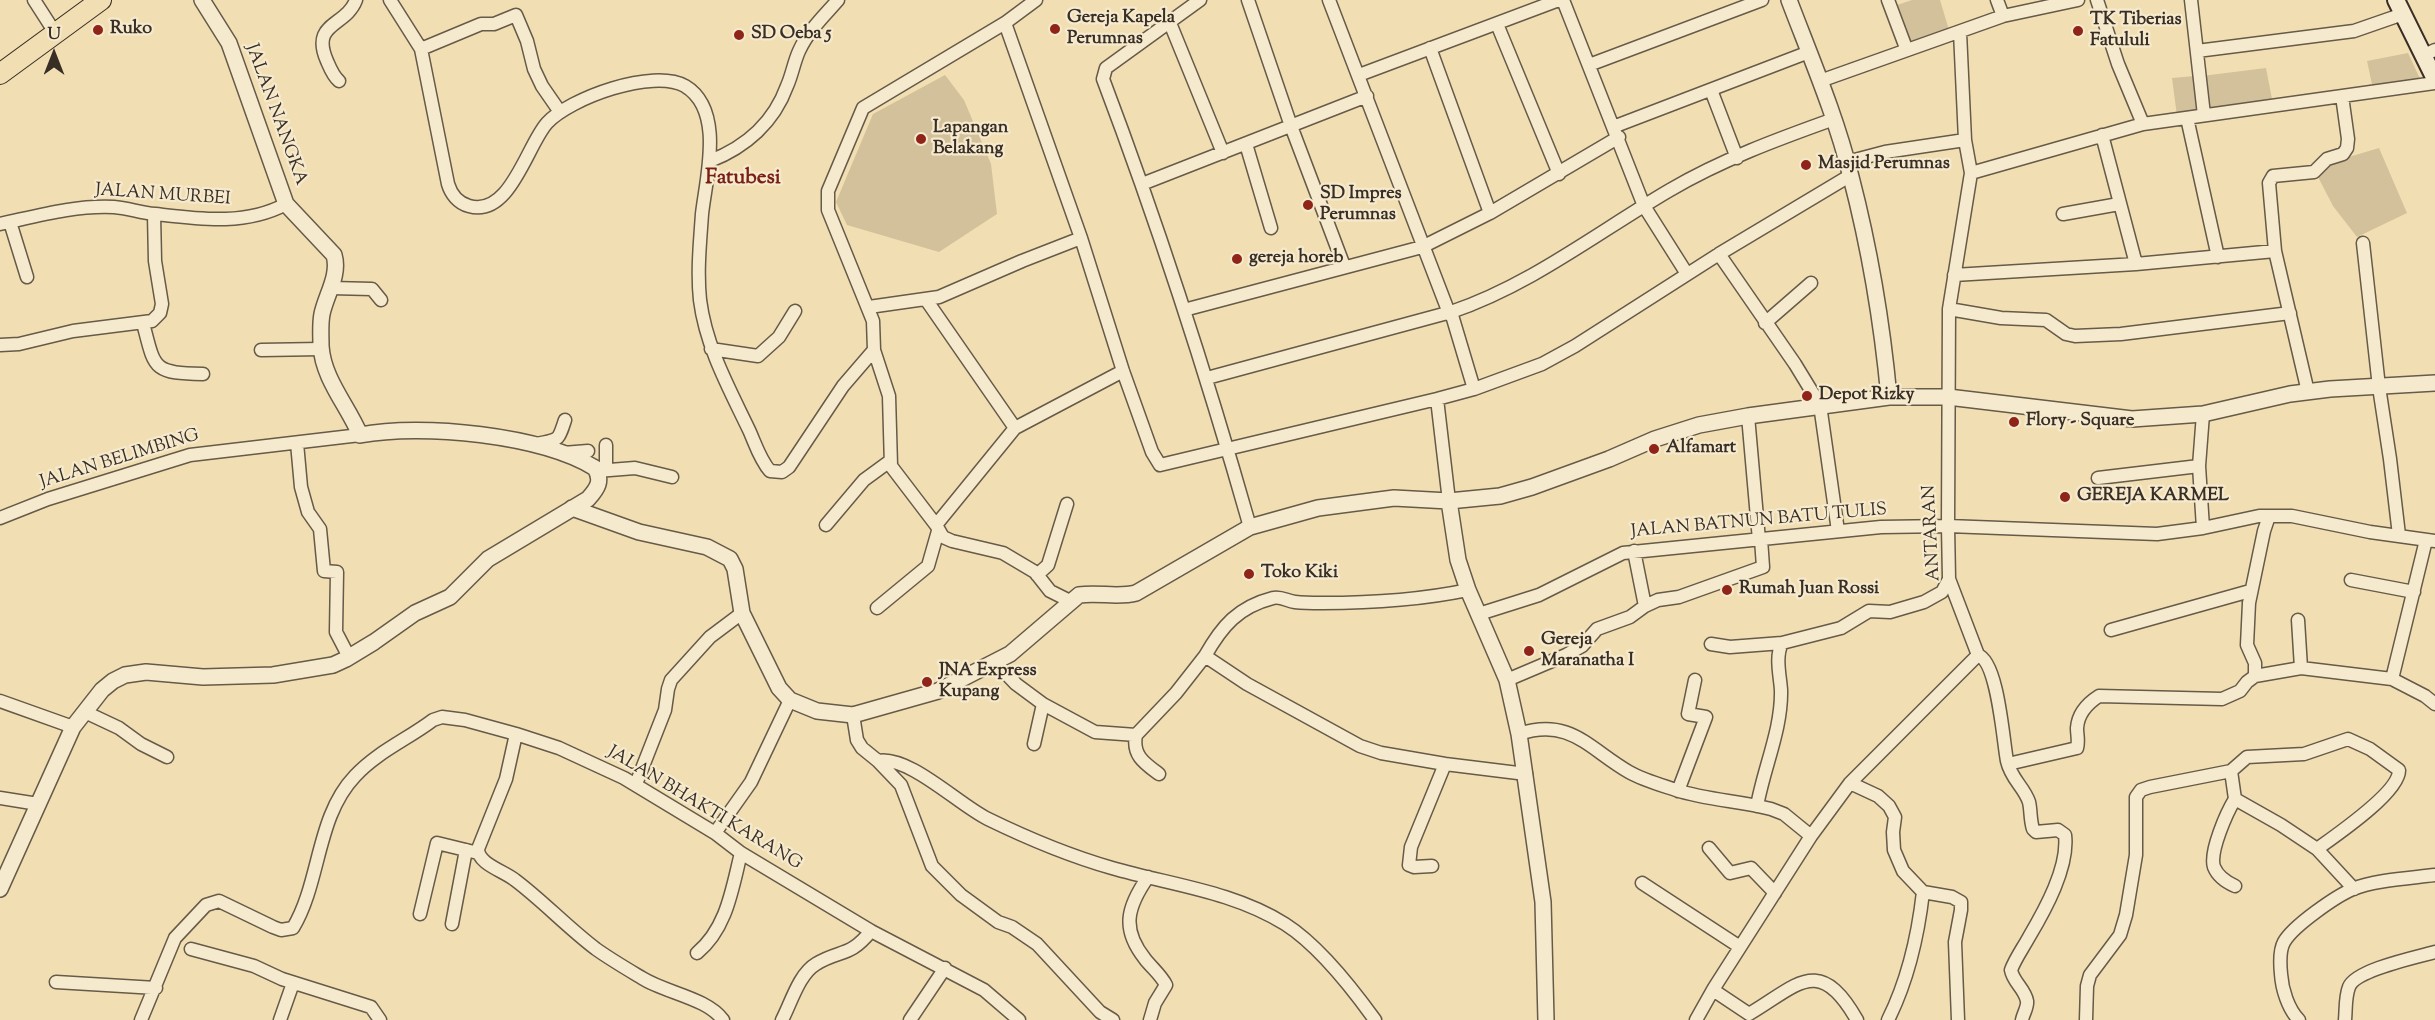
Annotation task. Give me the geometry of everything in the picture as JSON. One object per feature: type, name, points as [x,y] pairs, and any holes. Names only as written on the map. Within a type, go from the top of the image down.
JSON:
[{"type":"highway","points":[[39,45],[52,28],[87,0]]},
{"type":"highway","points":[[0,74],[58,34],[101,0]]},
{"type":"main road","points":[[2400,7],[2429,52],[2435,81]]},
{"type":"street","points":[[34,0],[52,28]]},
{"type":"street","name":"JALAN NANGKA","points":[[202,0],[229,43],[286,204],[334,255],[331,288],[322,313],[321,350],[342,404],[360,435]]},
{"type":"street","points":[[339,81],[332,73],[323,51],[324,36],[331,24],[348,12],[356,0]]},
{"type":"street","points":[[390,0],[421,49],[448,184],[455,198],[468,206],[490,205],[498,199],[513,182],[541,131],[560,112],[605,90],[635,82],[676,82],[695,94],[706,113],[710,135],[710,161],[702,211],[698,271],[700,301],[711,349],[767,467],[773,472],[782,472],[789,467],[843,386],[874,350]]},
{"type":"street","points":[[710,161],[733,151],[765,126],[778,107],[799,50],[809,33],[838,0]]},
{"type":"street","points":[[1036,0],[1005,23],[870,103],[859,114],[828,191],[827,201],[828,210],[869,307],[874,329],[874,350],[889,396],[890,461],[896,475],[937,528],[952,541],[1003,553],[1037,575],[1050,591],[1070,601]]},
{"type":"street","points":[[1200,0],[1106,68],[1103,74],[1207,378],[1250,527]]},
{"type":"street","points":[[1248,0],[1291,126],[1344,266]]},
{"type":"street","points":[[1330,0],[1422,247],[1450,312],[1474,389]]},
{"type":"street","points":[[1359,75],[1561,0],[1644,206],[1687,274]]},
{"type":"street","points":[[1589,65],[1762,0]]},
{"type":"street","points":[[1789,0],[1834,119],[1849,169],[1882,324],[1889,397]]},
{"type":"street","points":[[1888,0],[1906,48]]},
{"type":"street","points":[[1997,0],[2003,16]]},
{"type":"street","points":[[1820,81],[1906,48],[2003,16],[2078,0]]},
{"type":"street","points":[[2097,0],[2118,64],[2143,124]]},
{"type":"street","points":[[2191,0],[2204,115]]},
{"type":"street","points":[[2197,51],[2354,31],[2400,7]]},
{"type":"street","points":[[421,49],[481,24],[494,24],[516,15],[527,40],[538,77],[560,112]]},
{"type":"street","points":[[1005,23],[1082,238],[1123,371],[1152,452],[1160,465],[1437,399],[1474,389],[1542,364],[1575,346],[1849,169],[1885,152],[1965,140]]},
{"type":"street","points":[[1170,23],[1223,153]]},
{"type":"street","points":[[1497,24],[1559,174]]},
{"type":"street","name":"ANTARAN","points":[[1960,32],[1965,140],[1971,173],[1949,309],[1948,526],[1950,579],[1978,655],[1987,663],[1996,690],[2008,764],[2030,804],[2033,829],[2036,832],[2058,830],[2065,835],[2066,844],[2056,883],[2011,970],[2012,976],[2026,998],[2027,1003],[2022,1020]]},
{"type":"street","points":[[1430,48],[1490,213]]},
{"type":"street","points":[[1184,310],[1422,247],[1490,213],[1559,174],[1616,132],[1711,90],[1809,52]]},
{"type":"street","points":[[1971,173],[2143,124],[2435,81]]},
{"type":"street","points":[[1711,90],[1737,158]]},
{"type":"street","points":[[1142,184],[1367,96]]},
{"type":"street","points":[[2308,392],[2276,251],[2269,183],[2270,177],[2314,172],[2327,159],[2343,154],[2348,148],[2348,139],[2342,96]]},
{"type":"street","points":[[2187,118],[2218,257]]},
{"type":"street","points":[[1207,378],[1481,302],[1559,259],[1671,189],[1790,135],[1834,119]]},
{"type":"street","points":[[2102,135],[2136,264]]},
{"type":"street","points":[[1246,144],[1271,228]]},
{"type":"street","name":"JALAN MURBEI","points":[[5,223],[70,209],[114,207],[154,214],[237,219],[258,216],[286,204]]},
{"type":"street","points":[[2063,214],[2119,204]]},
{"type":"street","points":[[0,345],[20,344],[73,331],[152,321],[160,313],[162,304],[155,261],[154,214]]},
{"type":"street","points":[[5,223],[27,278]]},
{"type":"street","points":[[869,307],[927,300],[1082,238]]},
{"type":"street","points":[[2363,243],[2399,535]]},
{"type":"street","points":[[1954,275],[2136,264],[2276,251]]},
{"type":"street","points":[[1719,254],[1795,364],[1820,405],[1838,531]]},
{"type":"street","points":[[1765,323],[1811,283]]},
{"type":"street","points":[[331,288],[372,289],[381,300]]},
{"type":"street","points":[[927,300],[1015,428]]},
{"type":"street","points":[[1949,309],[2001,318],[2046,320],[2066,334],[2075,336],[2121,334],[2290,313]]},
{"type":"street","points":[[711,349],[758,356],[779,337],[795,311]]},
{"type":"street","points":[[143,323],[151,354],[157,365],[169,371],[203,374]]},
{"type":"street","points":[[261,350],[321,350]]},
{"type":"street","points":[[877,608],[928,566],[937,528],[1015,428],[1123,371]]},
{"type":"street","points":[[572,508],[639,532],[692,543],[730,558],[735,569],[742,613],[779,688],[790,700],[817,711],[853,715],[938,691],[1010,654],[1079,595],[1091,593],[1116,597],[1136,594],[1250,527],[1318,508],[1356,502],[1394,498],[1449,501],[1500,496],[1532,487],[1654,439],[1699,425],[1820,405],[1889,397],[1948,397],[2118,419],[2203,414],[2308,392],[2359,386],[2435,383]]},
{"type":"street","points":[[1437,399],[1458,560],[1468,590],[1507,680],[1519,734],[1543,902],[1546,1020]]},
{"type":"street","points":[[2203,414],[2199,466],[2203,528]]},
{"type":"street","points":[[1507,680],[1566,655],[1582,646],[1597,629],[1630,617],[1658,600],[1679,597],[1764,567],[1748,416]]},
{"type":"street","points":[[536,444],[556,441],[565,420]]},
{"type":"street","points":[[360,435],[392,431],[506,438],[536,444],[602,470],[635,468],[672,477]]},
{"type":"street","name":"JALAN BELIMBING","points":[[0,518],[48,499],[190,455],[360,435]]},
{"type":"street","points":[[297,443],[301,487],[308,512],[320,529],[324,571],[337,572],[336,632],[349,657]]},
{"type":"street","points":[[0,889],[73,727],[102,690],[125,675],[146,672],[203,677],[273,675],[318,669],[349,657],[415,613],[450,597],[488,559],[588,499],[597,490],[606,445]]},
{"type":"street","points":[[563,453],[588,451]]},
{"type":"street","points":[[826,525],[864,480],[890,461]]},
{"type":"street","points":[[2098,478],[2199,466]]},
{"type":"street","points":[[1037,575],[1048,565],[1067,504]]},
{"type":"street","points":[[2255,676],[2255,663],[2247,645],[2250,591],[2269,516]]},
{"type":"street","name":"JALAN BATNUN BATU TULIS","points":[[1479,614],[1539,595],[1568,582],[1608,559],[1634,551],[1881,527],[1948,526],[2157,534],[2203,528],[2226,521],[2292,516],[2370,532],[2431,540]]},
{"type":"street","points":[[2392,679],[2414,592],[2431,540]]},
{"type":"street","points":[[1634,551],[1645,606]]},
{"type":"street","points":[[1711,644],[1730,647],[1782,643],[1841,628],[1869,611],[1890,612],[1923,602],[1941,592],[1950,579]]},
{"type":"street","points":[[2351,580],[2414,592]]},
{"type":"street","points":[[1159,774],[1144,763],[1136,752],[1136,735],[1176,693],[1205,656],[1219,631],[1227,622],[1245,610],[1275,597],[1305,603],[1354,603],[1415,600],[1468,590]]},
{"type":"street","points":[[2110,630],[2250,591]]},
{"type":"street","points":[[636,784],[665,710],[668,689],[672,680],[710,637],[742,613]]},
{"type":"street","points":[[2298,620],[2301,668]]},
{"type":"street","points":[[1757,806],[1780,706],[1779,659],[1782,643]]},
{"type":"street","points":[[1696,1020],[1811,836],[1850,783],[1978,655]]},
{"type":"street","points":[[1205,656],[1247,684],[1360,746],[1381,753],[1445,764],[1526,774]]},
{"type":"street","points":[[996,663],[1016,684],[1043,704],[1095,732],[1136,735]]},
{"type":"street","points":[[2008,764],[2077,748],[2077,726],[2081,715],[2086,707],[2099,696],[2222,699],[2240,691],[2255,676],[2301,668],[2392,679],[2425,696],[2435,704]]},
{"type":"street","points":[[1678,791],[1706,717],[1688,714],[1695,680]]},
{"type":"street","points":[[715,833],[751,782],[790,700]]},
{"type":"street","points":[[0,702],[73,727]]},
{"type":"street","points":[[1034,744],[1043,704]]},
{"type":"street","points":[[85,712],[119,728],[141,744],[167,757]]},
{"type":"street","points":[[853,715],[857,740],[862,748],[901,785],[932,866],[961,895],[998,922],[1023,933],[1037,944],[1100,1012],[1113,1020]]},
{"type":"street","name":"JALAN BHAKTI KARANG","points":[[141,1020],[175,938],[194,917],[212,903],[226,903],[281,930],[292,928],[304,899],[329,820],[344,791],[367,764],[433,720],[442,717],[465,720],[516,734],[581,757],[636,784],[715,833],[741,853],[871,931],[984,990],[1020,1020]]},
{"type":"street","points":[[1519,734],[1544,728],[1558,729],[1590,745],[1630,773],[1678,791],[1757,806],[1784,814],[1811,836]]},
{"type":"street","points":[[452,924],[472,852],[506,779],[516,734]]},
{"type":"street","points":[[2086,1020],[2087,986],[2090,975],[2120,935],[2126,915],[2136,855],[2138,793],[2150,787],[2188,778],[2231,771],[2247,757],[2304,754],[2348,740],[2360,744],[2394,764],[2399,770],[2399,776],[2392,786],[2348,827],[2317,849]]},
{"type":"street","points":[[878,761],[884,759],[903,763],[965,807],[989,820],[1110,867],[1234,898],[1256,907],[1287,925],[1339,974],[1375,1020]]},
{"type":"street","points":[[1432,866],[1414,867],[1409,865],[1409,857],[1413,840],[1445,764]]},
{"type":"street","points":[[2231,771],[2235,799],[2221,829],[2213,862],[2220,876],[2235,886]]},
{"type":"street","points":[[1850,783],[1878,796],[1889,806],[1895,817],[1894,850],[1903,871],[1923,892],[1952,897],[1960,902],[1961,910],[1955,942],[1958,1020]]},
{"type":"street","points":[[0,798],[39,804]]},
{"type":"street","points":[[2235,799],[2317,849],[2354,889]]},
{"type":"street","points":[[420,914],[437,843],[472,852],[506,873],[541,900],[595,948],[668,992],[693,999],[718,1014],[723,1020]]},
{"type":"street","points":[[1709,848],[1730,873],[1751,868],[1775,893]]},
{"type":"street","points":[[697,953],[710,940],[728,908],[741,853]]},
{"type":"street","points":[[2299,1020],[2283,990],[2280,966],[2283,944],[2289,935],[2354,889],[2435,875]]},
{"type":"street","points":[[1148,877],[1132,906],[1128,926],[1137,948],[1166,985],[1155,1003],[1150,1020]]},
{"type":"street","points":[[1642,883],[1740,947]]},
{"type":"street","points":[[1888,1020],[1898,999],[1910,960],[1919,927],[1923,892]]},
{"type":"street","points":[[782,1020],[807,971],[816,964],[854,949],[871,931]]},
{"type":"street","points":[[191,949],[254,966],[293,983],[371,1007],[380,1020]]},
{"type":"street","points":[[2345,1020],[2349,987],[2352,982],[2377,969],[2435,952]]},
{"type":"street","points":[[910,1020],[945,968]]},
{"type":"street","points":[[1713,990],[1749,1014],[1796,983],[1807,980],[1817,981],[1827,985],[1846,1002],[1857,1020]]},
{"type":"street","points":[[56,982],[156,988]]},
{"type":"street","points":[[280,1020],[293,983]]},
{"type":"shaded area","points":[[1912,0],[1940,0],[1949,30],[1907,44],[1894,6]]},
{"type":"shaded area","points":[[2408,53],[2422,83],[2373,89],[2367,61]]},
{"type":"shaded area","points":[[2266,68],[2273,104],[2207,111],[2202,76]]},
{"type":"shaded area","name":"Lapangan Belakang","points":[[945,75],[964,100],[991,164],[997,214],[939,252],[847,225],[836,202],[873,114]]},
{"type":"shaded area","points":[[2195,76],[2200,113],[2177,116],[2172,78]]},
{"type":"shaded area","points":[[2379,148],[2407,213],[2357,237],[2333,206],[2317,175],[2332,162]]},
{"type":"place","name":"Gereja Kapela Perumnas","points":[[1055,29]]},
{"type":"place","name":"Ruko","points":[[98,30]]},
{"type":"place","name":"TK Tiberias Fatululi","points":[[2078,31]]},
{"type":"place","name":"SD Oeba 5","points":[[739,35]]},
{"type":"place","name":"Lapangan Belakang","points":[[921,139]]},
{"type":"place","name":"Masjid Perumnas","points":[[1806,165]]},
{"type":"place","name":"SD Impres Perumnas","points":[[1308,205]]},
{"type":"place","name":"gereja horeb","points":[[1237,259]]},
{"type":"place","name":"Depot Rizky","points":[[1807,396]]},
{"type":"place","name":"Flory - Square","points":[[2014,422]]},
{"type":"place","name":"Alfamart","points":[[1654,449]]},
{"type":"place","name":"GEREJA KARMEL","points":[[2065,497]]},
{"type":"place","name":"Toko Kiki","points":[[1249,574]]},
{"type":"place","name":"Rumah Juan Rossi","points":[[1727,590]]},
{"type":"place","name":"Gereja Maranatha I","points":[[1529,651]]},
{"type":"place","name":"JNA Express Kupang","points":[[927,682]]},
{"type":"district","name":"Fatubesi","points":[[743,179]]}]
